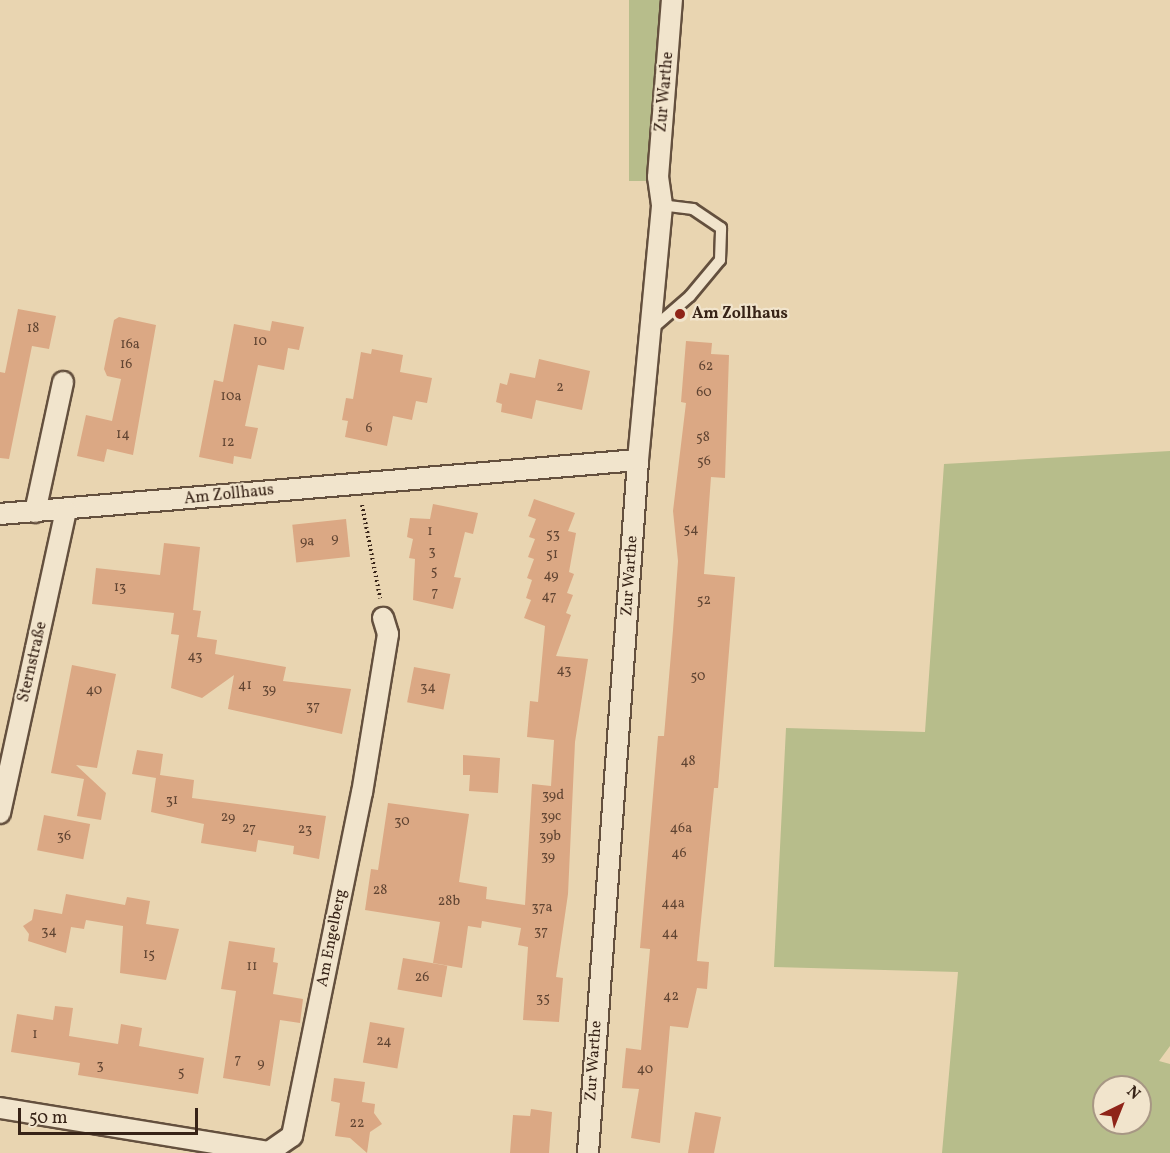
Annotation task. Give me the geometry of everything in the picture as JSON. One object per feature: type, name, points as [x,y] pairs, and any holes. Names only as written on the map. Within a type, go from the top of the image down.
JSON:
[{"type":"street","name":"Zur Warthe","points":[[588,1153],[638,460],[662,205],[658,177],[672,0]]},
{"type":"street","points":[[35,512],[63,382]]},
{"type":"street","name":"Am Zollhaus","points":[[0,514],[66,511],[358,481],[638,460]]},
{"type":"street","name":"Sternstraße","points":[[0,813],[4,772],[66,511]]},
{"type":"street","name":"Am Engelberg","points":[[0,1108],[174,1145],[269,1152],[292,1136],[362,793],[388,634],[383,618]]},
{"type":"lane","points":[[652,329],[690,296],[720,260],[721,228],[693,208],[662,205]]},
{"type":"path","points":[[358,481],[383,618]]},
{"type":"green space","points":[[629,0],[661,0],[661,181],[629,181]]},
{"type":"green space","points":[[1170,451],[1170,1046],[1159,1061],[1170,1064],[1170,1153],[942,1153],[958,972],[774,967],[786,728],[925,732],[944,464]]},
{"type":"building","points":[[18,309],[56,316],[49,349],[32,346],[9,459],[0,458],[0,372],[5,373]]},
{"type":"building","points":[[119,317],[156,325],[133,455],[107,449],[104,462],[77,456],[86,415],[112,421],[121,379],[107,376],[104,369],[114,320]]},
{"type":"building","points":[[272,321],[304,327],[299,350],[288,348],[284,370],[258,365],[245,426],[258,428],[251,459],[234,456],[233,464],[199,457],[214,380],[223,382],[234,324],[270,331]]},
{"type":"building","points":[[686,341],[712,343],[711,354],[729,355],[725,478],[711,477],[704,574],[735,577],[718,788],[714,788],[697,961],[709,962],[707,989],[697,988],[688,1028],[670,1026],[660,1143],[631,1138],[639,1089],[622,1088],[626,1048],[641,1050],[650,949],[640,948],[658,736],[664,736],[673,630],[678,561],[673,511],[686,403],[681,402]]},
{"type":"building","points":[[372,349],[403,355],[400,372],[432,378],[427,403],[416,401],[412,420],[393,416],[387,446],[345,437],[348,421],[342,420],[346,398],[353,399],[361,352],[371,354]]},
{"type":"building","points":[[539,359],[590,371],[582,410],[536,400],[532,419],[501,412],[502,404],[496,402],[500,383],[507,385],[510,373],[535,378]]},
{"type":"building","points":[[534,499],[575,513],[568,531],[576,533],[569,572],[574,574],[567,593],[573,595],[566,613],[571,615],[556,656],[588,659],[575,742],[568,894],[556,977],[563,978],[559,1022],[523,1020],[528,947],[518,945],[521,928],[482,921],[481,928],[468,926],[462,968],[433,963],[440,922],[365,910],[371,869],[378,870],[388,803],[469,814],[459,882],[487,887],[486,899],[525,905],[532,784],[551,786],[554,740],[527,737],[530,701],[538,702],[545,626],[524,618],[531,600],[526,598],[532,580],[527,578],[534,559],[528,557],[535,539],[529,537],[536,519],[528,516]]},
{"type":"building","points":[[433,504],[478,513],[473,534],[465,532],[454,577],[461,578],[453,609],[413,600],[415,559],[409,558],[413,539],[407,537],[410,518],[430,519]]},
{"type":"building","points":[[346,519],[350,557],[296,562],[292,525]]},
{"type":"building","points":[[164,543],[200,547],[193,610],[201,611],[197,637],[217,640],[215,654],[286,667],[283,681],[351,689],[342,734],[228,709],[234,675],[202,698],[171,688],[179,635],[171,634],[174,613],[92,604],[96,568],[160,575]]},
{"type":"building","points":[[72,665],[116,674],[97,768],[76,765],[106,793],[101,820],[77,816],[84,779],[51,773]]},
{"type":"building","points":[[414,667],[450,674],[443,709],[407,702]]},
{"type":"building","points":[[137,750],[163,754],[160,775],[194,780],[192,798],[326,816],[319,859],[293,854],[294,846],[258,840],[256,852],[201,843],[204,824],[151,812],[156,778],[132,774]]},
{"type":"building","points":[[463,755],[500,758],[498,793],[469,791],[470,775],[463,775]]},
{"type":"building","points":[[44,815],[90,824],[83,859],[37,850]]},
{"type":"building","points":[[66,894],[125,905],[127,897],[150,901],[146,924],[179,929],[166,980],[120,973],[123,926],[86,920],[84,929],[71,927],[66,953],[28,941],[29,934],[23,926],[32,920],[34,909],[62,914]]},
{"type":"building","points":[[229,941],[275,948],[273,962],[278,963],[273,994],[303,999],[300,1023],[280,1020],[270,1086],[223,1078],[236,991],[221,989]]},
{"type":"building","points":[[403,958],[447,966],[442,997],[397,990]]},
{"type":"building","points":[[55,1006],[73,1008],[69,1036],[118,1044],[121,1024],[142,1028],[139,1046],[204,1058],[198,1094],[78,1075],[80,1063],[11,1052],[17,1014],[53,1020]]},
{"type":"building","points":[[370,1022],[404,1028],[397,1068],[363,1062]]},
{"type":"building","points":[[334,1078],[365,1082],[362,1102],[375,1104],[374,1113],[382,1124],[370,1132],[367,1153],[350,1138],[335,1136],[340,1103],[331,1101]]},
{"type":"building","points":[[531,1109],[552,1112],[549,1153],[510,1153],[513,1115],[530,1116]]},
{"type":"building","points":[[695,1112],[721,1117],[714,1153],[688,1153]]},
{"type":"place","name":"Am Zollhaus","points":[[680,314]]}]
